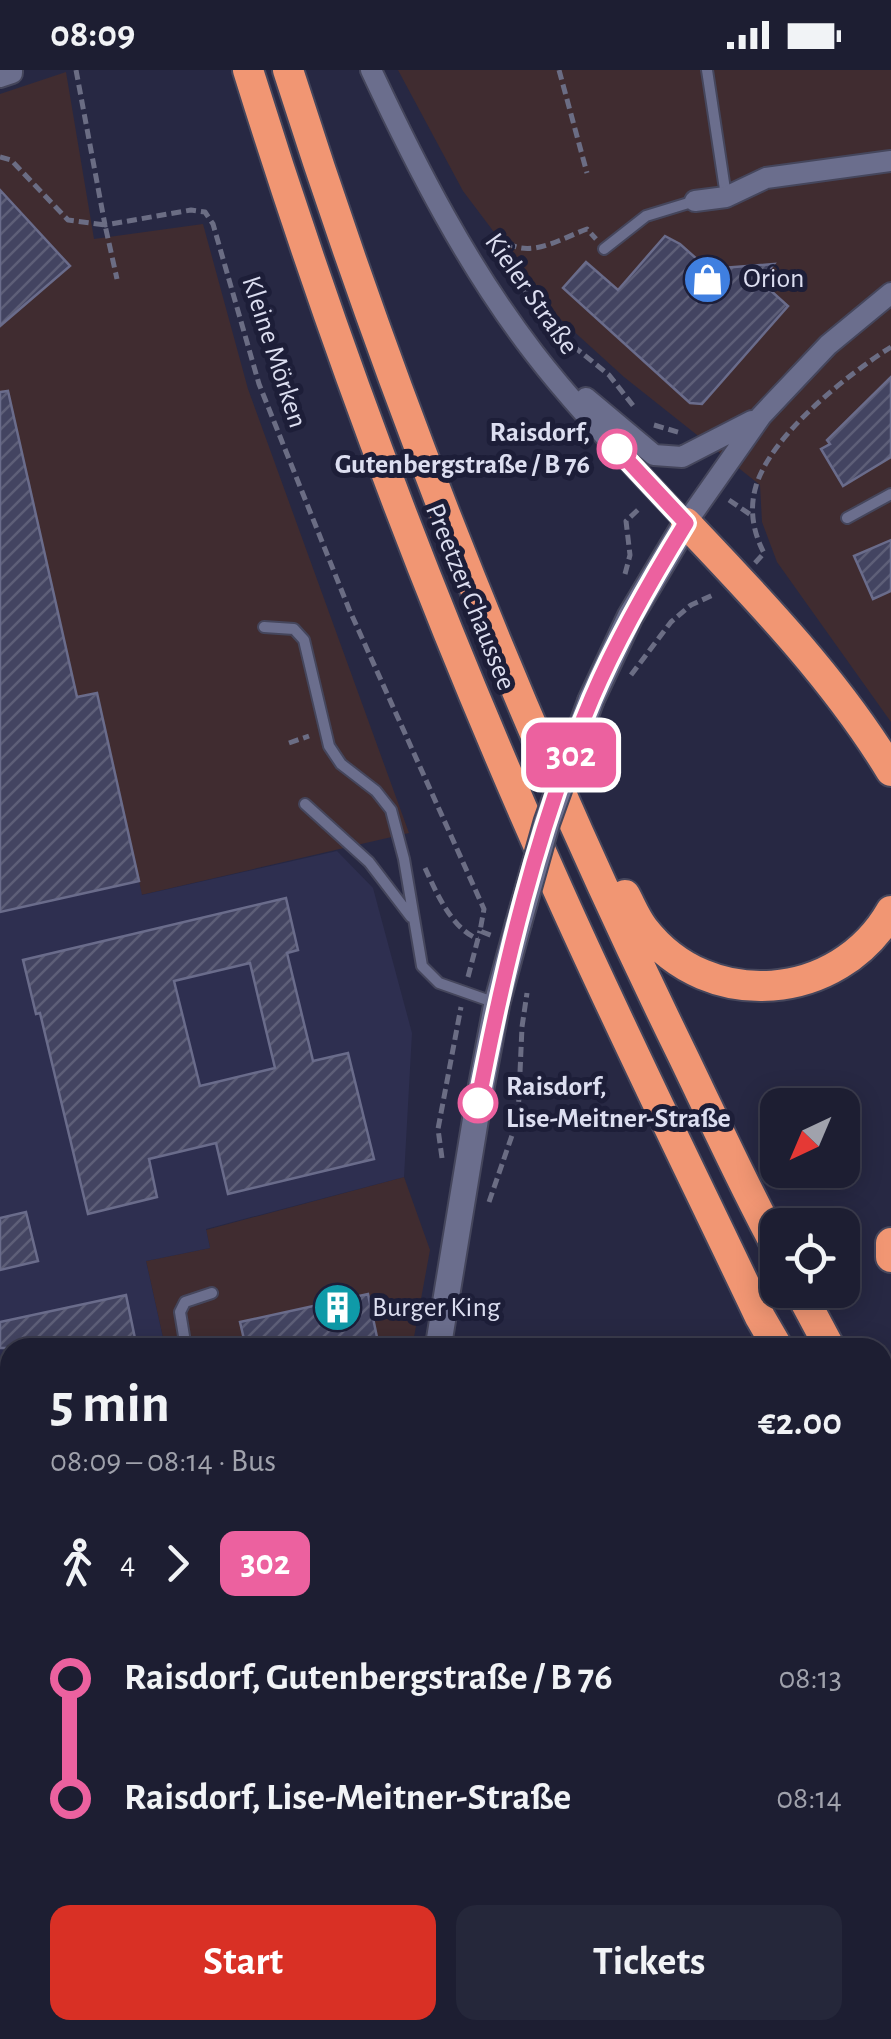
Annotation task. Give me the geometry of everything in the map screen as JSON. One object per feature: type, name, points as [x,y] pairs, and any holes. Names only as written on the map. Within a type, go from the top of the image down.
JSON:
[{"type":"highway","name":"Preetzer Chaussee","points":[[248,70],[302,237],[399,507],[475,694],[560,892],[772,1338]]},
{"type":"highway","name":"Preetzer Chaussee","points":[[288,70],[343,239],[446,523],[618,924],[760,1212]]},
{"type":"highway","points":[[686,523],[739,578],[848,707],[891,772]]},
{"type":"highway","points":[[576,830],[620,887],[644,929],[675,958],[707,976],[762,988],[820,976],[854,956],[891,911]]},
{"type":"highway","points":[[891,1243],[891,1258]]},
{"type":"highway","points":[[809,1308],[825,1338]]},
{"type":"highway","points":[[760,1317],[763,1338]]},
{"type":"street","name":"Kieler Straße","points":[[370,70],[417,166],[535,355],[686,523]]},
{"type":"street","points":[[695,201],[726,197],[766,178],[891,160]]},
{"type":"street","points":[[440,1338],[497,1003],[547,822],[591,700],[630,617],[686,523],[761,416],[828,345],[880,308],[891,292]]},
{"type":"street","points":[[535,355],[654,455],[682,457],[702,450],[761,416]]},
{"type":"lane","points":[[707,70],[726,197]]},
{"type":"lane","points":[[604,248],[646,216],[695,201]]},
{"type":"lane","points":[[847,518],[891,494]]},
{"type":"lane","points":[[264,627],[294,629],[304,640],[329,746],[341,764],[376,791],[391,810],[404,859],[422,966],[439,983],[497,1003]]},
{"type":"lane","points":[[305,804],[369,862],[412,918]]},
{"type":"lane","points":[[184,1338],[180,1312],[185,1302],[212,1293]]},
{"type":"path","points":[[76,70],[117,280]]},
{"type":"path","points":[[560,70],[587,173]]},
{"type":"path","points":[[0,157],[11,160],[68,220],[105,225]]},
{"type":"path","name":"Kleine Mörken","points":[[105,225],[191,210],[205,212],[212,224],[266,402],[349,609],[484,909]]},
{"type":"path","points":[[470,256],[505,241],[515,249],[527,251],[587,229],[604,248]]},
{"type":"path","points":[[494,246],[551,328],[609,375],[656,426],[680,430],[682,457]]},
{"type":"path","points":[[624,684],[671,622],[739,578],[764,554],[751,515],[756,486],[766,462],[837,387],[891,347]]},
{"type":"path","points":[[710,488],[751,515]]},
{"type":"path","points":[[623,577],[630,555],[626,521],[658,492]]},
{"type":"path","points":[[444,1168],[438,1129],[464,992],[484,909],[496,903]]},
{"type":"path","points":[[480,931],[515,934]]},
{"type":"path","points":[[489,1202],[518,1118],[528,988]]},
{"type":"shaded area","points":[[398,70],[891,70],[891,722],[777,562],[762,522],[760,485],[624,377],[558,317],[463,191]]},
{"type":"shaded area","points":[[66,72],[94,239],[203,224],[248,389],[409,833],[141,895],[139,881],[0,912],[0,94]]},
{"type":"shaded area","points":[[337,851],[373,888],[412,1033],[404,1177],[206,1229],[210,1248],[146,1261],[163,1338],[0,1338],[0,912],[139,881],[142,895]]},
{"type":"shaded area","points":[[404,1177],[430,1250],[414,1338],[163,1338],[146,1261],[210,1248],[206,1230]]},
{"type":"building","points":[[0,190],[70,266],[0,326]]},
{"type":"building","points":[[665,236],[708,269],[774,264],[760,281],[788,306],[702,404],[690,403],[563,288],[586,262],[618,290]]},
{"type":"building","points":[[891,377],[891,457],[843,486],[821,449]]},
{"type":"building","points":[[8,391],[77,697],[97,693],[139,881],[0,912],[0,392]]},
{"type":"building","points":[[891,540],[891,591],[873,599],[854,556]]},
{"type":"building","points":[[286,898],[298,950],[287,953],[313,1061],[348,1053],[374,1159],[228,1194],[216,1143],[149,1159],[157,1197],[88,1214],[40,1013],[36,1014],[23,960]],"holes":[[[250,963],[275,1068],[200,1086],[174,981]]]},
{"type":"building","points":[[26,1212],[38,1261],[0,1270],[0,1218]]},
{"type":"building","name":"Burger King","points":[[368,1294],[377,1338],[244,1338],[240,1322]]},
{"type":"building","points":[[126,1295],[135,1338],[0,1338],[0,1322]]},
{"type":"bus line","name":"302","points":[[478,1103],[497,1003],[547,822],[591,700],[630,617],[686,523],[617,449]]},
{"type":"place","name":"Orion","points":[[708,279]]},
{"type":"place","name":"Raisdorf, Gutenbergstraße / B 76","points":[[617,449]]},
{"type":"place","name":"Raisdorf, Lise-Meitner-Straße","points":[[478,1103]]},
{"type":"place","name":"Burger King","points":[[337,1308]]}]
